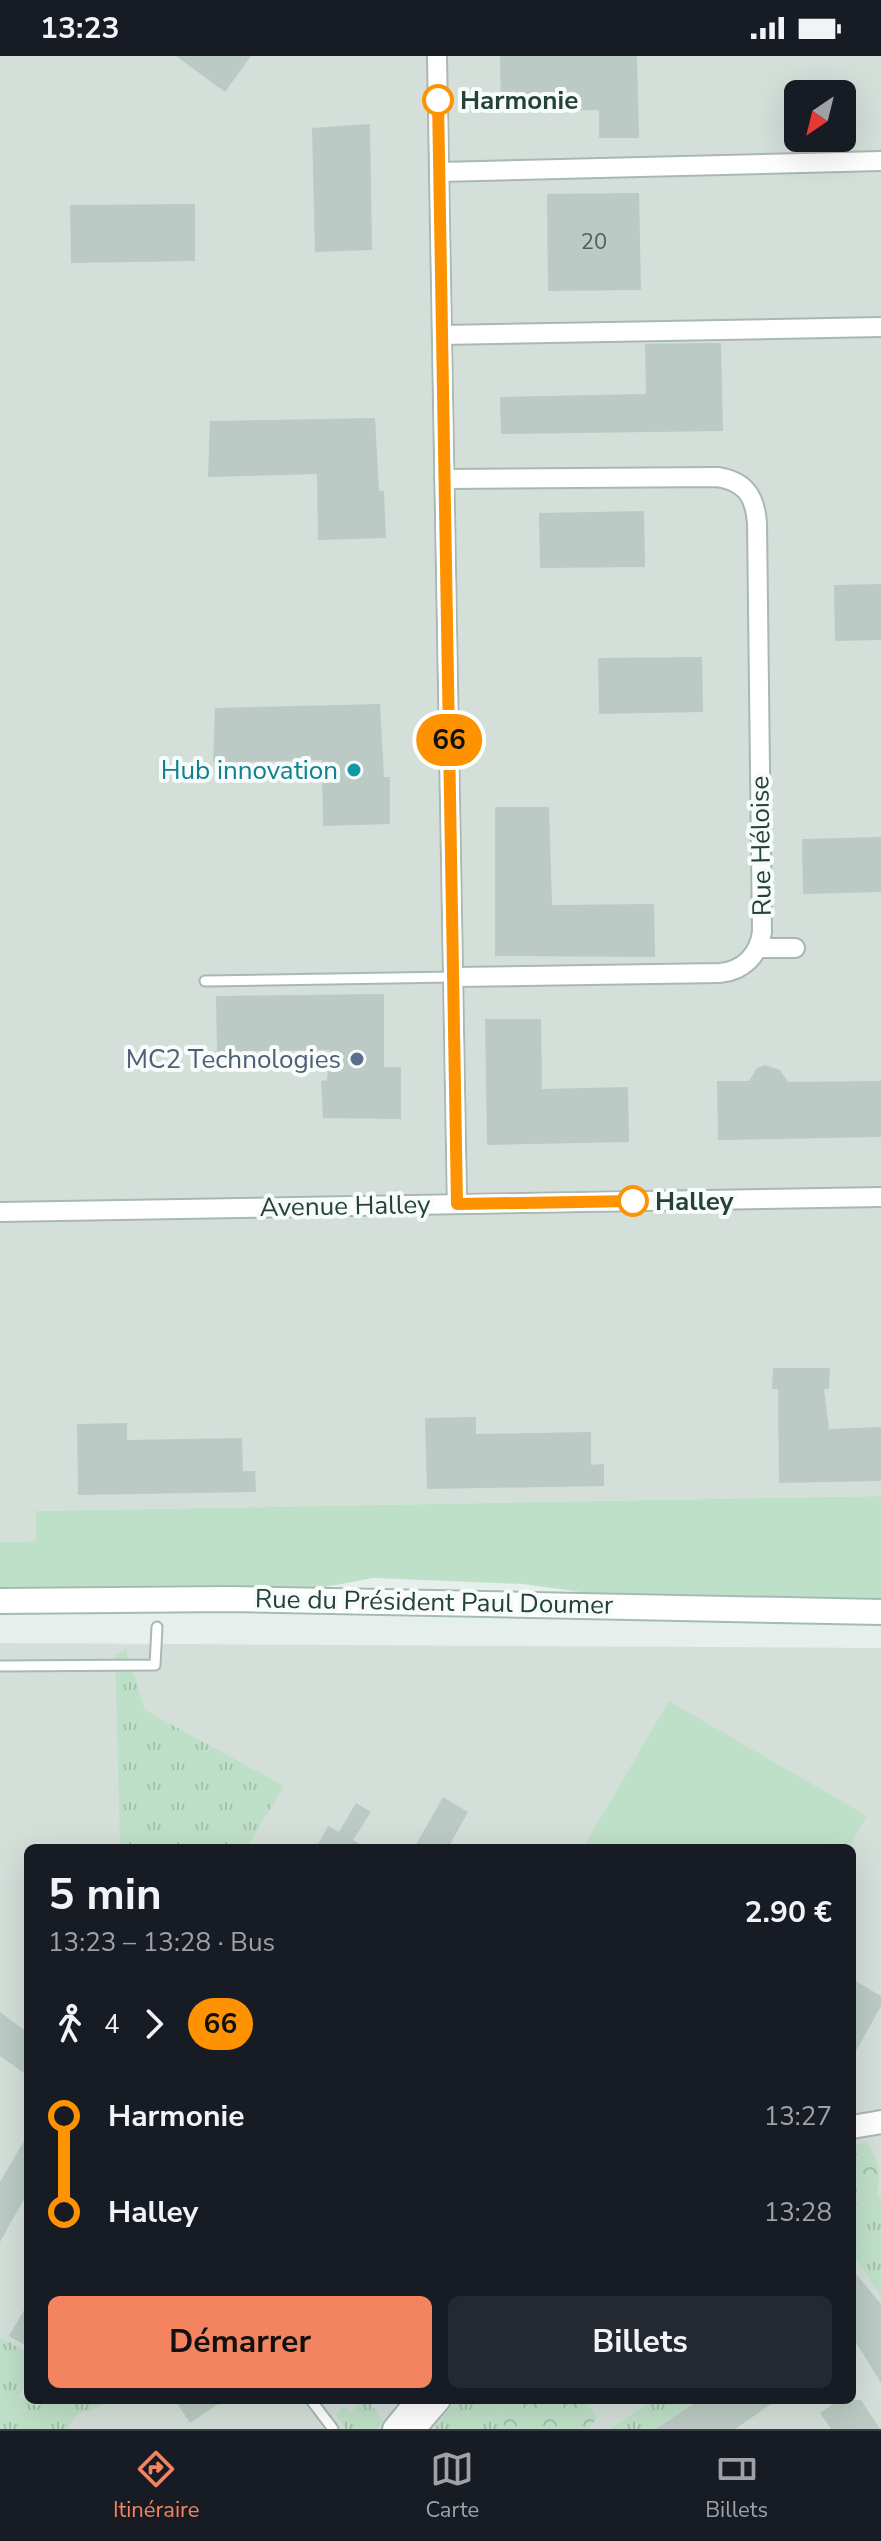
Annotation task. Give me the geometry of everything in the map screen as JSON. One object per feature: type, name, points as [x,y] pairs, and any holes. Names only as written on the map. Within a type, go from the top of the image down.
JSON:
[{"type":"main road","name":"Rue du Président Paul Doumer","points":[[0,1601],[230,1599],[877,1610]]},
{"type":"street","points":[[437,56],[457,1204]]},
{"type":"street","points":[[440,172],[881,161]]},
{"type":"street","points":[[442,335],[881,327]]},
{"type":"street","name":"Rue Héloise","points":[[444,479],[717,477],[730,479],[748,490],[753,499],[757,523],[762,932],[758,948],[737,970],[720,973],[453,977]]},
{"type":"street","points":[[758,948],[795,948]]},
{"type":"street","name":"Avenue Halley","points":[[0,1212],[881,1197]]},
{"type":"street","points":[[856,2126],[881,2122]]},
{"type":"street","points":[[394,2429],[415,2404]]},
{"type":"street","points":[[414,2429],[436,2404]]},
{"type":"lane","name":"Rue Héloise","points":[[205,981],[453,977]]},
{"type":"lane","points":[[0,1666],[155,1665],[157,1627]]},
{"type":"lane","points":[[314,2404],[333,2429]]},
{"type":"shaded area","points":[[0,56],[881,56],[881,1496],[36,1511],[36,1541],[0,1542]]},
{"type":"shaded area","points":[[0,1643],[881,1648],[881,2429],[0,2429]]},
{"type":"green space","points":[[881,1496],[881,1601],[603,1595],[523,1584],[373,1578],[314,1589],[0,1592],[0,1542],[36,1541],[36,1511]]},
{"type":"green space","points":[[126,1649],[145,1710],[284,1786],[248,1844],[120,1844],[115,1655]]},
{"type":"green space","points":[[669,1701],[867,1816],[850,1844],[585,1844]]},
{"type":"green space","points":[[867,2142],[878,2167],[879,2180],[877,2194],[856,2201],[856,2146]]},
{"type":"green space","points":[[877,2194],[881,2199],[881,2296],[856,2260],[856,2201]]},
{"type":"green space","points":[[0,2337],[24,2351],[24,2388],[19,2396],[24,2399],[24,2404],[38,2407],[40,2404],[105,2404],[76,2415],[67,2429],[0,2429]]},
{"type":"green space","points":[[358,2404],[371,2404],[383,2421],[376,2429],[346,2429],[336,2415],[344,2406],[350,2414]]},
{"type":"green space","points":[[453,2404],[499,2404],[505,2429],[434,2429]]},
{"type":"green space","points":[[499,2404],[588,2404],[597,2418],[588,2429],[505,2429]]},
{"type":"green space","points":[[647,2404],[693,2404],[656,2429],[610,2429]]},
{"type":"building","points":[[176,56],[251,56],[225,92]]},
{"type":"building","points":[[500,56],[637,56],[639,138],[599,138],[599,110],[501,112]]},
{"type":"building","points":[[370,124],[372,250],[315,252],[312,128]]},
{"type":"building","points":[[639,193],[641,290],[548,291],[547,194]]},
{"type":"building","points":[[195,204],[195,261],[71,263],[70,205]]},
{"type":"building","points":[[721,343],[723,431],[501,434],[500,397],[646,394],[645,344]]},
{"type":"building","points":[[375,418],[379,491],[384,491],[386,538],[318,540],[317,474],[208,477],[210,421]]},
{"type":"building","points":[[644,511],[645,567],[540,568],[539,513]]},
{"type":"building","points":[[881,584],[881,640],[835,641],[834,585]]},
{"type":"building","points":[[702,657],[703,712],[599,714],[598,658]]},
{"type":"building","name":"Hub innovation","points":[[380,704],[384,777],[390,777],[390,824],[323,826],[322,760],[213,763],[215,708]]},
{"type":"building","points":[[495,807],[549,807],[552,905],[654,904],[655,957],[495,956]]},
{"type":"building","points":[[881,837],[881,892],[803,894],[802,839]]},
{"type":"building","name":"MC2 Technologies","points":[[384,994],[384,1067],[401,1067],[401,1119],[323,1118],[321,1081],[327,1080],[330,1050],[217,1052],[216,996]]},
{"type":"building","points":[[485,1019],[541,1019],[542,1089],[628,1087],[629,1142],[487,1145]]},
{"type":"building","points":[[765,1065],[780,1070],[788,1082],[881,1081],[881,1137],[718,1140],[717,1081],[749,1081],[757,1068]]},
{"type":"building","points":[[773,1368],[830,1368],[829,1389],[824,1389],[829,1429],[881,1427],[881,1481],[779,1483],[778,1389],[772,1389]]},
{"type":"building","points":[[476,1417],[476,1434],[591,1432],[591,1465],[604,1464],[604,1486],[427,1489],[425,1418]]},
{"type":"building","points":[[127,1423],[127,1440],[242,1438],[243,1471],[255,1471],[256,1492],[78,1495],[77,1424]]},
{"type":"building","points":[[443,1797],[468,1812],[450,1844],[416,1844]]},
{"type":"building","points":[[356,1803],[371,1812],[353,1840],[360,1844],[318,1844],[328,1826],[339,1832]]},
{"type":"building","points":[[856,1981],[881,1996],[881,2006],[856,2051]]},
{"type":"building","points":[[0,2012],[24,2030],[24,2073],[0,2056]]},
{"type":"building","points":[[24,2141],[24,2199],[0,2242],[0,2182]]},
{"type":"building","points":[[856,2274],[881,2304],[881,2383],[856,2342]]},
{"type":"building","points":[[24,2310],[24,2345],[9,2336]]},
{"type":"building","points":[[856,2400],[861,2400],[880,2429],[831,2429],[820,2413],[833,2404],[856,2404]]},
{"type":"building","points":[[178,2404],[218,2404],[190,2423]]},
{"type":"building","points":[[693,2404],[771,2404],[735,2429],[656,2429]]},
{"type":"bus line","name":"66","points":[[438,100],[457,1204],[633,1201]]},
{"type":"place","name":"Harmonie","points":[[438,100]]},
{"type":"place","name":"Hub innovation","points":[[354,770]]},
{"type":"place","name":"MC2 Technologies","points":[[357,1059]]},
{"type":"place","name":"Halley","points":[[633,1201]]}]
